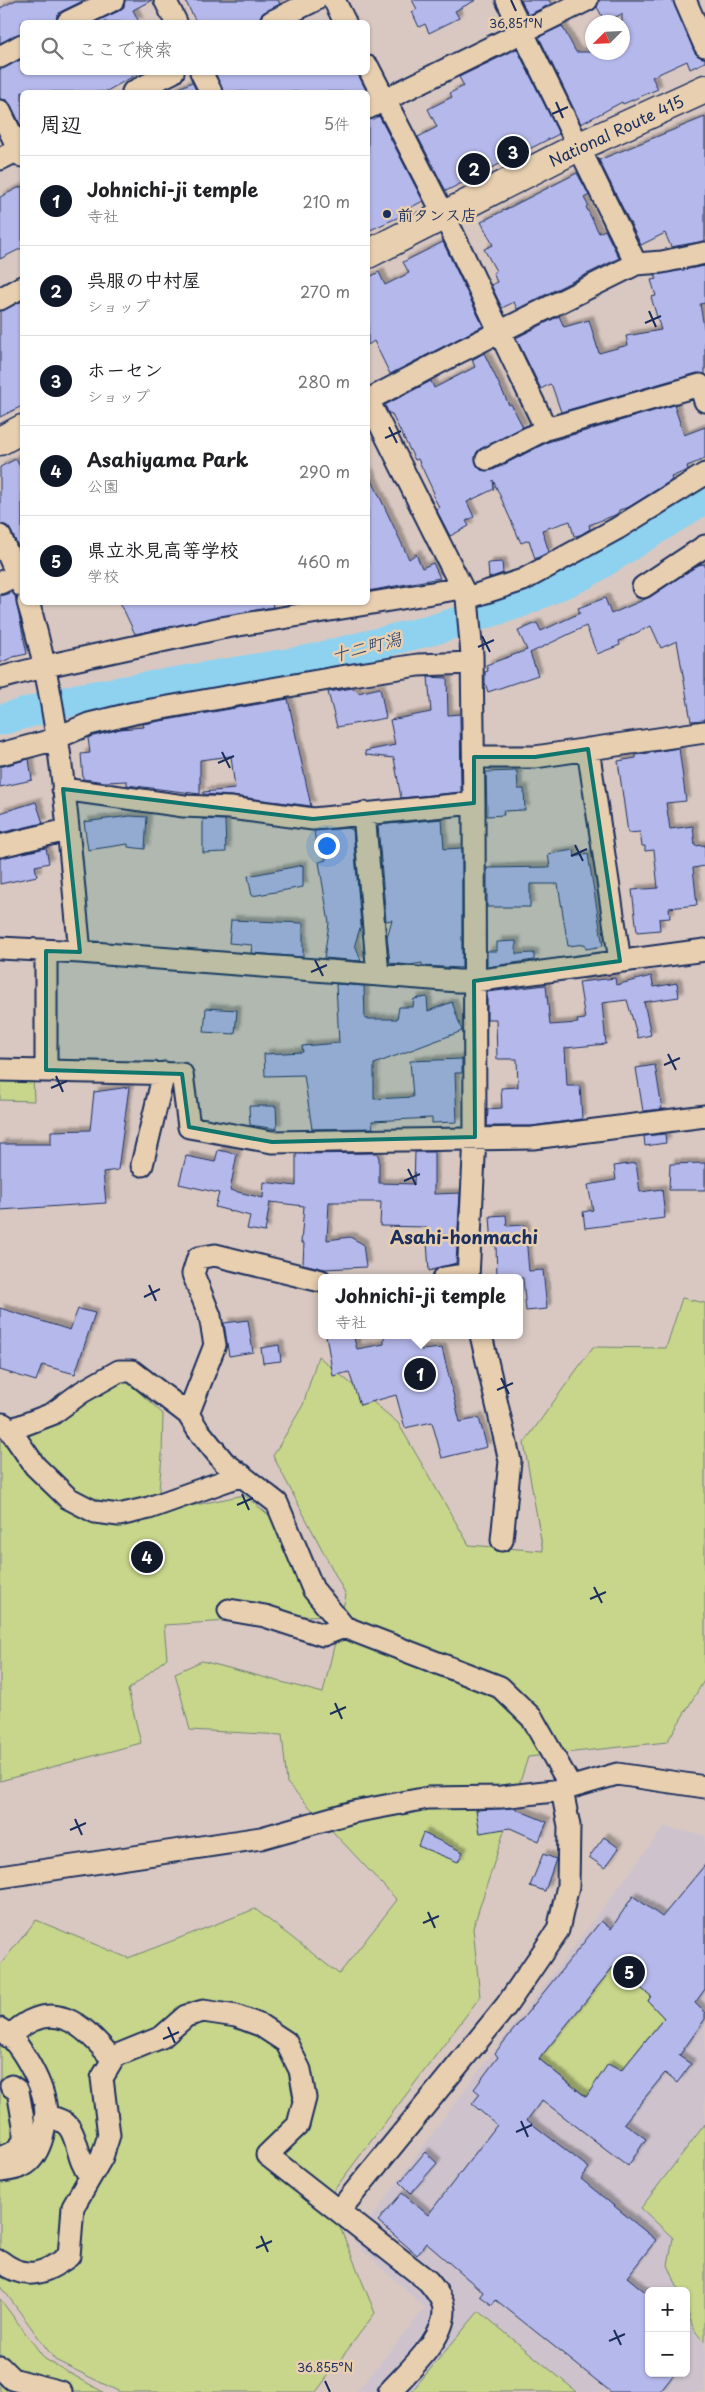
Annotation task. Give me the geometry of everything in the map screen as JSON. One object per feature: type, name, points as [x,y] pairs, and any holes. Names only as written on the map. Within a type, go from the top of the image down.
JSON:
[{"type":"highway","name":"National Route 415","points":[[370,253],[578,147],[705,89]]},
{"type":"highway","points":[[0,441],[20,430]]},
{"type":"street","points":[[72,20],[113,0]]},
{"type":"street","points":[[165,0],[175,20]]},
{"type":"street","points":[[275,20],[315,0]]},
{"type":"street","points":[[334,0],[344,20]]},
{"type":"street","points":[[508,0],[636,264]]},
{"type":"street","points":[[376,104],[587,0]]},
{"type":"street","points":[[685,0],[705,46]]},
{"type":"street","points":[[0,57],[20,47]]},
{"type":"street","points":[[137,90],[167,75]]},
{"type":"street","points":[[202,75],[210,90]]},
{"type":"street","points":[[370,75],[376,104],[444,215],[546,430]]},
{"type":"street","points":[[0,111],[20,149]]},
{"type":"street","points":[[0,160],[20,151]]},
{"type":"street","points":[[370,399],[498,332],[636,264],[662,262],[705,253]]},
{"type":"street","points":[[0,299],[20,288]]},
{"type":"street","points":[[487,459],[546,430],[700,385],[705,401]]},
{"type":"street","points":[[370,404],[464,593],[472,659],[475,1137],[468,1274]]},
{"type":"street","points":[[0,678],[47,673],[221,628],[464,593],[523,580],[618,528],[705,474]]},
{"type":"street","points":[[0,536],[20,575]]},
{"type":"street","points":[[642,587],[705,546]]},
{"type":"street","points":[[0,583],[20,577]]},
{"type":"street","points":[[29,605],[47,673],[63,789],[80,952]]},
{"type":"street","points":[[0,754],[89,724],[224,696],[418,665],[472,659]]},
{"type":"street","points":[[474,757],[535,757],[705,732]]},
{"type":"street","points":[[588,749],[620,961]]},
{"type":"street","points":[[63,789],[184,806],[230,808],[313,819],[474,803]]},
{"type":"street","points":[[364,813],[378,975]]},
{"type":"street","points":[[0,846],[67,830]]},
{"type":"street","points":[[0,948],[80,952],[474,981],[705,950]]},
{"type":"street","points":[[46,951],[46,1070]]},
{"type":"street","points":[[0,1070],[182,1074],[189,1127],[272,1142],[475,1137],[533,1138],[705,1116]]},
{"type":"street","points":[[142,1165],[164,1073]]},
{"type":"street","points":[[188,1414],[215,1345],[210,1316],[193,1274],[198,1258],[215,1254],[318,1280]]},
{"type":"street","points":[[482,1339],[510,1461],[502,1540]]},
{"type":"street","points":[[242,1475],[142,1510],[119,1515],[95,1512],[68,1498],[35,1466],[6,1427],[52,1414],[82,1392],[119,1371],[132,1371],[188,1414],[198,1430],[224,1462],[242,1475],[277,1503],[313,1589],[344,1627],[500,1687],[532,1718],[566,1788],[569,1826],[568,1878],[558,1930],[506,2006],[339,2211]]},
{"type":"street","points":[[229,1610],[265,1616],[323,1635],[344,1627]]},
{"type":"street","points":[[0,1877],[261,1838],[353,1812],[428,1798],[502,1796],[566,1788],[617,1774],[705,1787]]},
{"type":"street","points":[[0,2261],[25,2274],[50,2270],[69,2256],[73,2208],[102,2157],[109,2135],[102,2078],[115,2056],[162,2037],[186,2016],[203,2011],[260,2024],[286,2042],[300,2070],[305,2098],[298,2125],[267,2156],[428,2281],[437,2291],[443,2304],[444,2314],[439,2334],[389,2392]]},
{"type":"street","points":[[0,2171],[24,2166],[34,2158],[41,2146],[45,2116],[45,2104],[36,2078],[5,2033],[25,2022],[58,2015],[95,2039],[113,2060]]},
{"type":"street","points":[[0,2158],[14,2152],[24,2142],[24,2125],[18,2091],[11,2086]]},
{"type":"street","points":[[45,2116],[60,2119],[68,2124],[76,2138],[77,2150],[84,2168],[90,2176]]},
{"type":"street","points":[[0,2367],[12,2379],[61,2392]]},
{"type":"highlighted area","points":[[588,749],[620,961],[474,981],[475,1137],[272,1142],[189,1127],[182,1074],[46,1070],[46,951],[80,952],[63,789],[313,819],[474,803],[474,757],[535,757]]},
{"type":"shaded area","points":[[664,1827],[705,1835],[705,2392],[356,2392],[425,2308],[354,2242],[450,2109]]},
{"type":"green space","points":[[33,1076],[34,1101],[0,1100],[0,1077]]},
{"type":"green space","points":[[682,1298],[705,1303],[705,1679],[667,1742],[528,1757],[473,1928],[480,1997],[328,2198],[375,2313],[316,2392],[120,2392],[55,2360],[0,2285],[0,1965],[36,1920],[128,1958],[255,1909],[339,1974],[397,1900],[287,1783],[282,1735],[190,1730],[175,1673],[202,1661],[323,1693],[346,1595],[273,1456],[303,1405],[318,1356],[398,1423],[469,1545],[543,1551],[524,1443],[593,1347],[666,1348]]},
{"type":"green space","points":[[118,1381],[128,1382],[163,1414],[162,1456],[157,1513],[244,1495],[280,1524],[326,1615],[164,1625],[167,1658],[128,1690],[141,1743],[0,1781],[0,1442],[53,1422]]},
{"type":"green space","points":[[659,1952],[662,1981],[648,2001],[664,2018],[621,2071],[599,2107],[539,2059],[613,1967],[635,1984]]},
{"type":"green space","points":[[705,2124],[705,2342],[696,2332],[690,2319],[690,2287],[677,2287],[668,2265],[673,2238],[641,2208]]},
{"type":"green space","points":[[0,2299],[45,2359],[103,2392],[0,2392]]},
{"type":"green space","points":[[479,2311],[577,2392],[411,2392]]},
{"type":"building","points":[[16,0],[85,0],[62,11],[57,15],[56,20],[20,20],[20,34],[0,43],[0,8]]},
{"type":"building","points":[[125,0],[152,0],[133,10],[138,20],[99,20],[124,7]]},
{"type":"building","points":[[185,0],[278,0],[280,4],[261,15],[260,20],[195,20]]},
{"type":"building","points":[[412,0],[476,0],[455,11],[459,18],[429,33],[425,24],[419,27],[412,12],[417,9]]},
{"type":"building","points":[[521,0],[549,0],[551,4],[528,15]]},
{"type":"building","points":[[599,0],[673,0],[694,51],[698,56],[705,58],[705,62],[690,69],[687,61],[652,77],[658,89],[623,104],[622,102],[581,124],[539,37],[562,26],[576,52],[585,52],[585,60],[630,60],[630,15],[601,15],[597,7]]},
{"type":"building","points":[[517,49],[559,134],[446,191],[418,137],[437,127],[428,109],[452,97],[450,93],[464,86],[459,77]]},
{"type":"building","points":[[20,60],[20,75],[136,75],[109,90],[20,90],[20,124],[7,100],[0,99],[0,69]]},
{"type":"building","points":[[216,75],[358,75],[366,90],[222,90]]},
{"type":"building","points":[[192,82],[196,90],[175,90]]},
{"type":"building","points":[[379,116],[423,201],[398,214],[399,217],[370,230],[370,119]]},
{"type":"building","points":[[705,117],[705,241],[671,247],[665,233],[641,245],[599,160]]},
{"type":"building","points":[[577,173],[589,195],[584,198],[588,205],[586,207],[599,233],[605,230],[619,258],[517,309],[514,302],[502,308],[491,285],[497,282],[493,273],[496,271],[484,249],[493,245],[481,222]]},
{"type":"building","points":[[20,187],[20,249],[0,259],[0,197]]},
{"type":"building","points":[[443,242],[483,326],[390,374],[374,341],[370,344],[370,277],[379,272],[385,285],[409,273],[403,262]]},
{"type":"building","points":[[705,266],[705,303],[700,304],[705,333],[705,374],[697,373],[561,412],[552,386],[550,384],[541,389],[516,338],[559,316],[564,327],[589,320],[599,353],[628,345],[626,336],[661,330],[651,297],[656,296],[651,280],[657,279],[655,275]]},
{"type":"building","points":[[20,302],[20,407],[0,417],[0,311]]},
{"type":"building","points":[[484,353],[509,405],[511,404],[523,427],[477,452],[475,459],[481,470],[493,470],[548,442],[674,405],[684,435],[705,427],[705,459],[687,466],[688,470],[671,477],[672,480],[629,507],[619,510],[615,515],[589,525],[590,529],[580,535],[574,536],[570,521],[542,530],[549,552],[535,559],[529,540],[521,543],[493,480],[494,489],[467,502],[474,517],[466,521],[469,526],[450,536],[436,509],[439,507],[432,494],[434,493],[418,459],[415,460],[385,405],[431,381],[434,388],[475,367],[472,360]]},
{"type":"building","points":[[16,459],[20,467],[20,551],[11,531],[7,526],[0,524],[0,467]]},
{"type":"building","points":[[370,476],[409,559],[416,554],[422,568],[433,563],[440,578],[370,591]]},
{"type":"building","points":[[502,562],[503,573],[489,578],[488,563]]},
{"type":"building","points":[[705,564],[705,720],[691,721],[677,641],[661,648],[651,626],[619,641],[620,645],[597,654],[586,626],[530,653],[538,675],[488,692],[485,683],[485,672],[488,671],[486,665],[527,650],[518,631],[537,623],[541,631],[580,613],[578,608],[605,598],[611,614],[650,597],[698,565]]},
{"type":"building","points":[[12,593],[15,596],[27,654],[13,657],[0,663],[0,596]]},
{"type":"building","points":[[121,605],[273,605],[273,607],[135,634]]},
{"type":"building","points":[[428,677],[447,678],[448,715],[460,714],[461,792],[401,798],[394,758],[366,755],[365,751],[395,745],[390,720],[431,712]]},
{"type":"building","points":[[353,688],[358,693],[380,688],[386,718],[337,727],[328,692]]},
{"type":"building","points":[[288,699],[311,806],[203,794],[203,792],[235,789],[231,756],[200,760],[200,794],[127,785],[127,781],[105,782],[83,779],[81,754],[90,753],[88,738],[90,737],[120,729],[144,727],[143,724]]},
{"type":"building","points":[[679,748],[686,801],[666,803],[670,829],[693,826],[695,846],[705,845],[705,866],[693,868],[697,905],[669,908],[670,918],[659,919],[660,930],[637,932],[632,890],[658,888],[654,850],[645,851],[645,846],[642,846],[640,832],[628,833],[618,761],[636,758],[636,755]]},
{"type":"building","points":[[29,759],[32,780],[0,787],[0,767]]},
{"type":"building","points":[[517,771],[518,789],[524,789],[525,810],[503,811],[504,815],[487,816],[486,772]]},
{"type":"building","points":[[36,802],[43,823],[0,833],[0,813]]},
{"type":"building","points":[[130,816],[147,817],[145,849],[128,847],[128,844],[88,850],[84,822]]},
{"type":"building","points":[[203,819],[225,820],[226,852],[203,853]]},
{"type":"building","points":[[442,819],[444,849],[462,848],[462,968],[422,966],[422,963],[410,965],[390,963],[387,937],[392,920],[386,921],[378,825]]},
{"type":"building","points":[[348,828],[353,830],[361,925],[355,944],[361,961],[324,958],[329,923],[319,862],[326,860],[325,850],[317,850],[314,831]]},
{"type":"building","points":[[46,848],[49,863],[35,866],[37,876],[0,884],[0,858]]},
{"type":"building","points":[[574,850],[575,857],[588,854],[603,946],[586,949],[585,944],[568,946],[558,884],[530,884],[530,907],[487,907],[487,868],[550,867],[548,854]]},
{"type":"building","points":[[303,865],[303,887],[252,896],[248,876]]},
{"type":"building","points":[[231,920],[303,923],[303,957],[251,953],[252,945],[229,943]]},
{"type":"building","points":[[516,941],[516,954],[534,953],[534,960],[487,967],[487,951],[497,951],[497,942]]},
{"type":"building","points":[[651,976],[654,987],[677,983],[679,997],[644,1002],[651,1035],[638,1038],[627,1000],[602,1003],[606,1044],[565,1048],[567,1086],[580,1086],[582,1119],[532,1126],[487,1126],[488,1109],[502,1108],[501,1088],[518,1087],[517,1059],[497,1059],[496,1019],[487,1019],[487,992],[546,985],[550,1025],[578,1023],[577,1020],[585,1019],[579,982],[615,978],[616,985]]},
{"type":"building","points":[[336,984],[364,986],[365,1019],[397,1019],[399,1007],[413,1007],[414,999],[427,997],[428,1011],[452,1002],[462,1031],[374,1064],[374,1099],[413,1097],[410,1061],[462,1059],[462,1073],[455,1073],[457,1122],[432,1123],[432,1118],[372,1121],[373,1128],[312,1129],[304,1075],[265,1076],[264,1054],[303,1052],[302,1046],[339,1043]]},
{"type":"building","points":[[206,1008],[237,1010],[235,1034],[204,1032]]},
{"type":"building","points":[[655,1065],[662,1109],[643,1111],[636,1068]]},
{"type":"building","points":[[129,1087],[118,1170],[103,1172],[106,1203],[0,1210],[0,1144],[51,1144],[51,1131],[90,1130],[94,1092]]},
{"type":"building","points":[[249,1106],[276,1106],[277,1129],[250,1125]]},
{"type":"building","points":[[665,1134],[666,1143],[645,1146],[644,1136]]},
{"type":"building","points":[[218,1150],[237,1154],[230,1190],[263,1198],[264,1182],[296,1186],[296,1154],[377,1153],[379,1158],[379,1183],[414,1184],[415,1152],[434,1152],[434,1194],[460,1193],[456,1263],[429,1271],[426,1227],[380,1226],[381,1202],[329,1202],[327,1240],[350,1237],[363,1244],[366,1267],[325,1269],[303,1264],[304,1243],[301,1243],[304,1206],[270,1202],[265,1232],[247,1229],[250,1216],[215,1207],[219,1193],[179,1184],[186,1156],[215,1162]]},
{"type":"building","points":[[636,1163],[640,1192],[662,1189],[665,1218],[585,1228],[583,1212],[593,1210],[588,1185],[616,1180],[614,1166]]},
{"type":"building","points":[[705,1163],[705,1190],[669,1190],[670,1164]]},
{"type":"building","points":[[506,1215],[507,1226],[525,1225],[529,1271],[543,1270],[547,1309],[526,1311],[523,1274],[497,1274],[496,1245],[492,1246],[490,1216]]},
{"type":"building","points":[[0,1308],[70,1330],[78,1309],[95,1313],[75,1374],[42,1365],[36,1381],[0,1370]]},
{"type":"building","points":[[248,1320],[253,1352],[229,1356],[224,1323]]},
{"type":"building","points":[[327,1339],[354,1339],[357,1349],[384,1344],[384,1339],[419,1339],[421,1350],[442,1348],[460,1422],[479,1418],[487,1447],[442,1458],[432,1422],[405,1428],[396,1395],[360,1405],[349,1372],[333,1376]]},
{"type":"building","points":[[279,1345],[281,1361],[263,1363],[261,1348]]},
{"type":"building","points":[[513,1808],[547,1822],[539,1841],[510,1828],[480,1833],[476,1810]]},
{"type":"building","points":[[423,1833],[463,1852],[458,1862],[418,1846]]},
{"type":"building","points":[[604,1837],[619,1848],[605,1868],[589,1857]]},
{"type":"building","points":[[543,1854],[556,1859],[545,1891],[530,1886]]},
{"type":"building","points":[[705,1865],[705,1989],[695,2003],[705,2013],[705,2019],[679,2056],[691,2064],[677,2083],[665,2073],[624,2123],[646,2139],[628,2166],[542,2100],[527,2120],[589,2168],[581,2179],[656,2240],[627,2277],[645,2292],[645,2377],[672,2377],[660,2392],[611,2392],[496,2300],[492,2305],[480,2296],[483,2292],[426,2243],[417,2255],[378,2221],[402,2193],[428,2215],[497,2125],[472,2104],[480,2094],[474,2089],[498,2057],[495,2053],[601,1921],[611,1929],[633,1896],[662,1917]],"holes":[[[613,1967],[651,1996],[648,2001],[664,2018],[621,2071],[608,2064],[586,2097],[539,2059]]]},
{"type":"building","points":[[425,2152],[437,2163],[411,2193],[400,2182]]},
{"type":"waterway","name":"十二町潟","points":[[0,720],[77,699],[310,660],[439,628],[518,603],[584,574],[705,498]]},
{"type":"place","name":"ホーセン","points":[[513,152]]},
{"type":"place","name":"呉服の中村屋","points":[[474,169]]},
{"type":"place","name":"前タンス店","points":[[387,214]]},
{"type":"place","name":"Johnichi-ji temple","points":[[420,1374]]},
{"type":"place","name":"Asahiyama Park","points":[[147,1557]]},
{"type":"place","name":"県立氷見高等学校","points":[[629,1972]]},
{"type":"district","name":"Asahi-honmachi","points":[[464,1236]]}]
